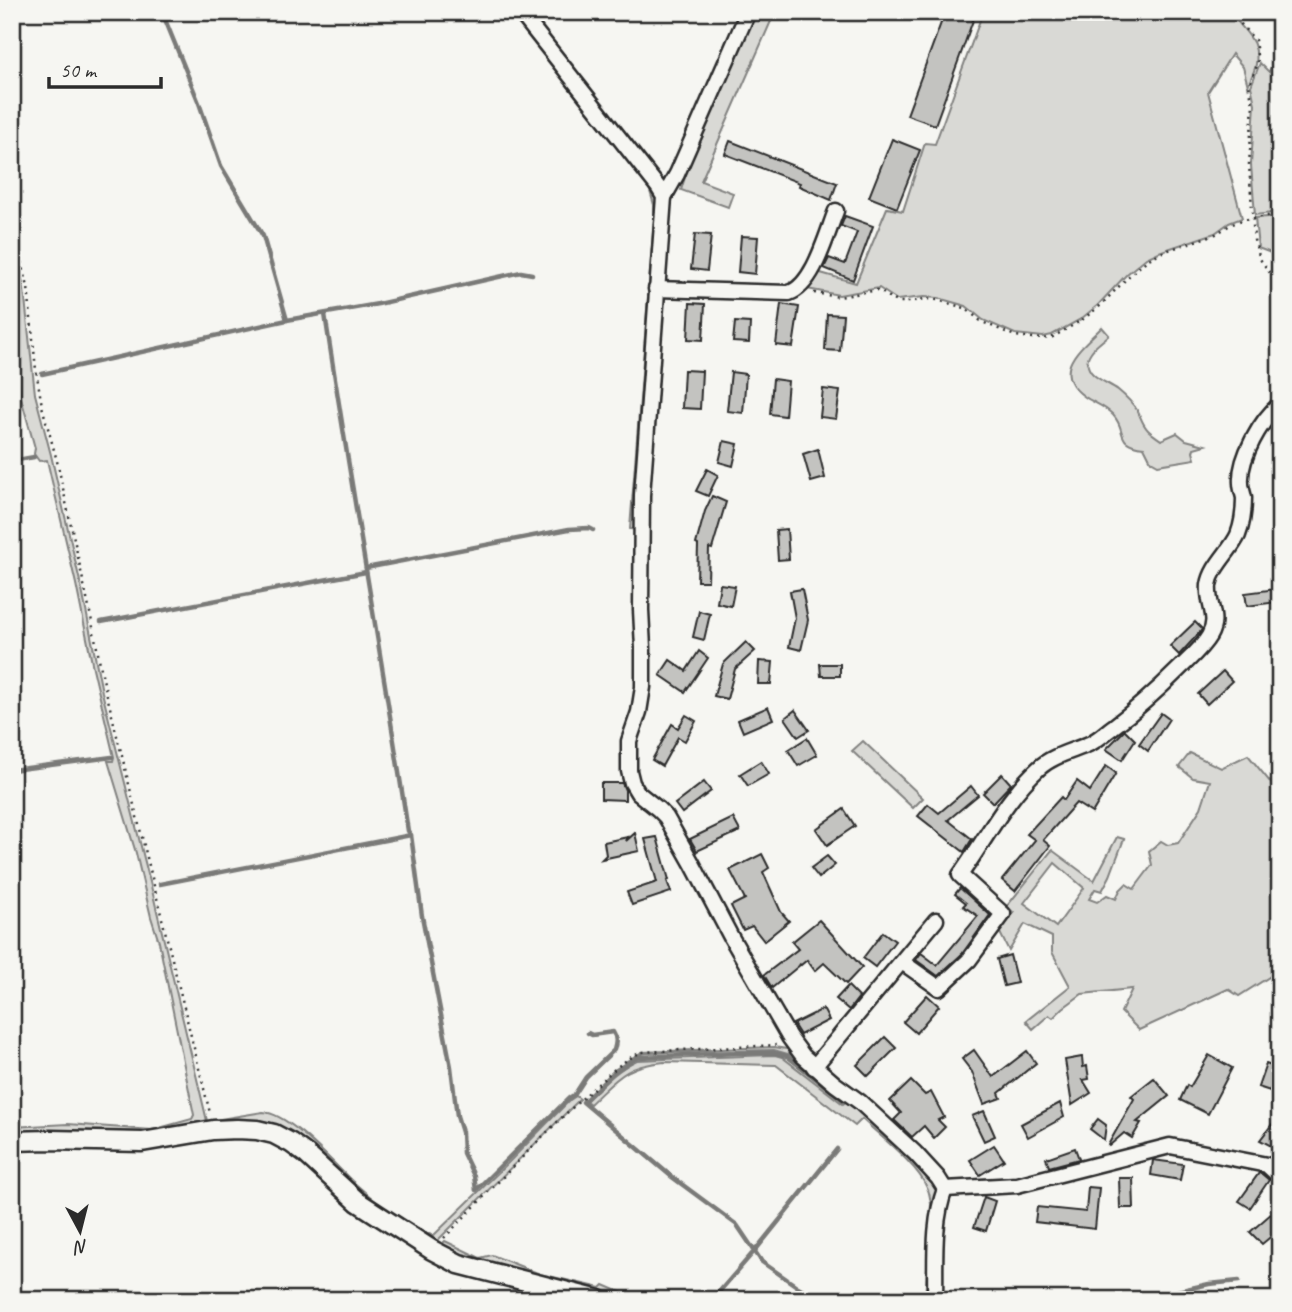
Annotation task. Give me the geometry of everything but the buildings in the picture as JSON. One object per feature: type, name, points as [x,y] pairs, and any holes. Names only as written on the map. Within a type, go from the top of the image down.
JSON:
[{"type":"street","points":[[520,12],[664,197]]},
{"type":"street","points":[[748,12],[677,174],[664,197],[642,495],[643,687],[639,712],[629,741],[629,771],[638,793],[666,817],[731,937],[796,1048],[814,1067],[860,1102],[915,1153],[945,1189]]},
{"type":"street","points":[[656,289],[797,290],[817,259],[836,211]]},
{"type":"street","points":[[902,962],[939,988],[969,960],[1003,914],[960,875],[999,814],[1038,768],[1047,761],[1092,742],[1128,716],[1152,696],[1207,639],[1215,624],[1209,586],[1213,572],[1238,534],[1244,509],[1240,482],[1245,461],[1261,424],[1280,404]]},
{"type":"street","points":[[814,1067],[936,920]]},
{"type":"street","points":[[12,1141],[142,1142],[214,1130],[237,1129],[274,1134],[306,1154],[358,1202],[432,1250],[459,1264],[599,1300]]},
{"type":"street","points":[[945,1189],[1017,1185],[1170,1146],[1266,1166],[1280,1177]]},
{"type":"street","points":[[935,1300],[937,1222],[945,1189]]},
{"type":"path","points":[[1233,12],[1255,40],[1258,63],[1250,86],[1253,104],[1249,164],[1256,249],[1280,287]]},
{"type":"path","points":[[797,290],[839,298],[878,290],[897,302],[937,300],[965,308],[982,322],[1015,336],[1043,339],[1053,337],[1082,320],[1147,260],[1160,253],[1216,234],[1242,219],[1280,214]]},
{"type":"path","points":[[12,221],[28,287],[42,406],[57,461],[103,679],[214,1130]]},
{"type":"path","points":[[432,1250],[567,1113],[632,1056],[642,1052],[775,1045],[796,1048]]},
{"type":"shaded area","points":[[753,12],[775,12],[701,181],[733,193],[728,207],[681,190]]},
{"type":"shaded area","points":[[983,12],[1231,12],[1253,42],[1257,55],[1255,67],[1248,86],[1243,67],[1232,54],[1208,92],[1242,218],[1215,233],[1146,258],[1081,319],[1043,337],[1015,334],[983,320],[966,306],[938,298],[897,300],[879,288],[839,295],[807,289],[817,272],[856,283],[887,208],[903,211],[925,143],[935,144]]},
{"type":"shaded area","points":[[1277,54],[1280,55],[1280,212],[1255,215],[1251,165],[1255,104],[1251,86],[1260,63],[1269,72]]},
{"type":"shaded area","points":[[647,181],[658,207],[636,530],[630,529],[654,219],[654,205]]},
{"type":"shaded area","points":[[1280,216],[1280,245],[1271,253],[1258,248],[1255,218]]},
{"type":"shaded area","points":[[12,240],[24,289],[35,394],[83,595],[102,692],[208,1125],[175,1133],[12,1138],[12,1127],[68,1124],[152,1130],[192,1119],[194,1115],[159,942],[108,761],[113,761],[114,757],[47,460],[39,461],[34,454],[35,448],[20,394],[12,303]]},
{"type":"shaded area","points":[[1102,327],[1109,335],[1088,356],[1090,370],[1126,397],[1137,410],[1146,428],[1161,440],[1177,433],[1186,440],[1205,445],[1194,448],[1195,459],[1158,465],[1151,461],[1144,447],[1125,440],[1110,412],[1074,387],[1069,378],[1072,360]]},
{"type":"shaded area","points":[[863,741],[923,798],[913,808],[852,751]]},
{"type":"shaded area","points":[[1190,753],[1221,768],[1248,755],[1280,794],[1280,970],[1239,996],[1228,989],[1139,1030],[1121,1012],[1132,989],[1082,994],[1053,1018],[1049,1015],[1033,1029],[1026,1021],[1070,986],[1052,952],[1052,937],[1025,924],[1009,951],[999,931],[1014,913],[1007,906],[1052,850],[1094,881],[1117,837],[1124,839],[1110,876],[1102,891],[1095,889],[1089,899],[1097,902],[1107,895],[1116,899],[1126,884],[1134,889],[1152,865],[1149,851],[1161,841],[1168,845],[1178,843],[1201,808],[1210,781],[1193,778],[1179,767]],"holes":[[[1055,863],[1084,888],[1056,927],[1024,903]]]},
{"type":"shaded area","points":[[774,1047],[793,1050],[850,1097],[939,1187],[932,1300],[925,1300],[931,1204],[929,1192],[922,1179],[889,1143],[862,1119],[855,1126],[776,1065],[664,1062],[650,1064],[630,1070],[590,1104],[586,1101],[616,1073],[637,1060],[775,1055],[782,1057],[843,1104],[847,1101],[791,1055],[774,1050],[647,1053],[625,1062],[642,1052]]},
{"type":"shaded area","points":[[576,1096],[580,1099],[434,1244],[360,1199],[301,1144],[215,1123],[214,1120],[263,1112],[274,1115],[310,1140],[373,1199],[433,1236]]},
{"type":"shaded area","points":[[445,1241],[480,1258],[492,1255],[540,1274],[601,1288],[604,1285],[639,1300],[610,1300],[479,1265],[439,1247]]},
{"type":"waterway","points":[[162,12],[221,166],[263,236],[287,320]]},
{"type":"waterway","points":[[42,374],[521,272],[532,274]]},
{"type":"waterway","points":[[325,314],[422,916],[451,1067],[463,1153],[474,1176],[476,1190]]},
{"type":"waterway","points":[[12,461],[34,457]]},
{"type":"waterway","points":[[366,568],[569,529],[593,530]]},
{"type":"waterway","points":[[101,622],[366,572]]},
{"type":"waterway","points":[[12,770],[112,757]]},
{"type":"waterway","points":[[160,884],[411,835]]},
{"type":"waterway","points":[[476,1190],[575,1094],[586,1077],[614,1050],[616,1041],[613,1032],[592,1035],[588,1033]]},
{"type":"waterway","points":[[820,1300],[762,1262],[737,1225],[672,1177],[583,1102],[615,1071],[638,1057],[740,1053],[774,1053],[787,1056],[844,1101]]},
{"type":"waterway","points":[[712,1300],[837,1149]]},
{"type":"waterway","points":[[1144,1300],[1209,1284],[1239,1281]]},
{"type":"waterway","points":[[355,1300],[365,1300]]}]
